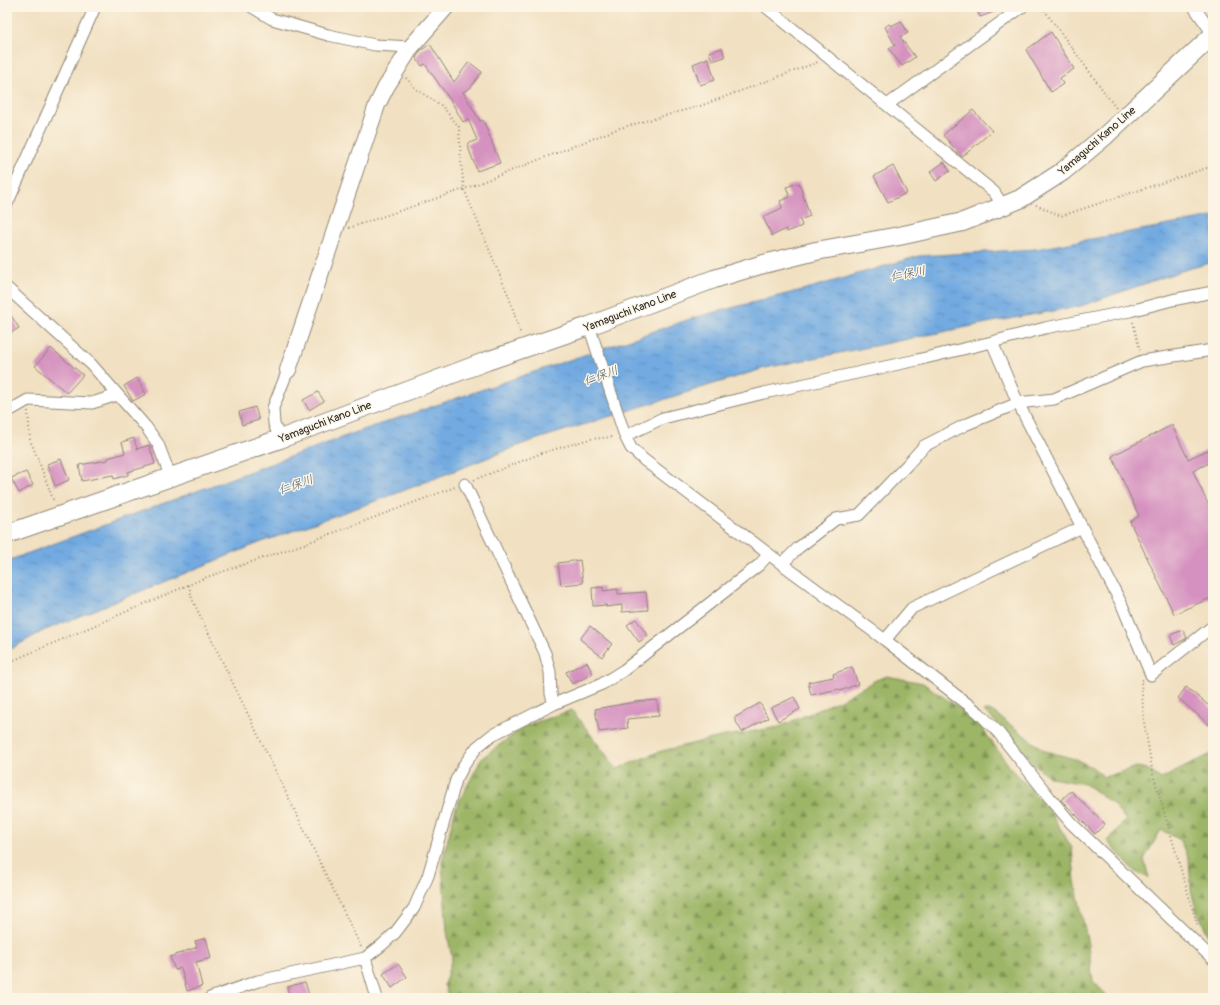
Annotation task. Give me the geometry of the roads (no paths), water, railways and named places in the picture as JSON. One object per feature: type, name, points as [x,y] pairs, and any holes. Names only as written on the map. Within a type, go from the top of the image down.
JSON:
[{"type":"main road","name":"Yamaguchi Kano Line","points":[[7,534],[280,439],[525,348],[591,334],[714,279],[753,267],[816,251],[899,236],[963,222],[1020,199],[1062,172],[1124,119],[1213,34]]},
{"type":"street","points":[[7,204],[95,7]]},
{"type":"street","points":[[252,7],[272,19],[328,35],[375,45],[411,47]]},
{"type":"street","points":[[280,439],[274,424],[273,408],[288,370],[377,105],[411,47],[446,7]]},
{"type":"street","points":[[766,7],[994,192],[1003,206]]},
{"type":"street","points":[[887,105],[1022,7]]},
{"type":"street","points":[[1194,7],[1213,34]]},
{"type":"street","points":[[7,288],[91,364],[146,427],[158,444],[170,478]]},
{"type":"street","points":[[625,433],[663,418],[764,392],[910,362],[1045,328],[1213,292]]},
{"type":"street","points":[[591,334],[631,448],[644,460],[885,640],[979,713],[998,732],[1071,823],[1213,959]]},
{"type":"street","points":[[992,342],[1018,403],[1122,605],[1151,675],[1213,626]]},
{"type":"street","points":[[782,564],[798,548],[836,519],[859,515],[924,446],[965,424],[1018,403],[1054,398],[1142,361],[1213,350]]},
{"type":"street","points":[[7,412],[28,400],[92,403],[117,395]]},
{"type":"street","points":[[465,484],[545,653],[550,672],[551,694],[554,704]]},
{"type":"street","points":[[885,640],[912,608],[1082,527]]},
{"type":"street","points":[[210,998],[258,982],[364,958],[382,945],[396,933],[414,908],[428,876],[456,780],[464,765],[477,747],[492,735],[554,704],[602,684],[624,670],[759,565],[769,554]]},
{"type":"street","points":[[364,958],[377,998]]},
{"type":"water","name":"仁保川","points":[[1213,217],[1213,262],[1181,271],[1081,306],[992,322],[765,368],[528,442],[395,494],[259,543],[43,631],[7,651],[7,561],[357,432],[696,317],[810,288],[919,256],[1036,249]]}]
